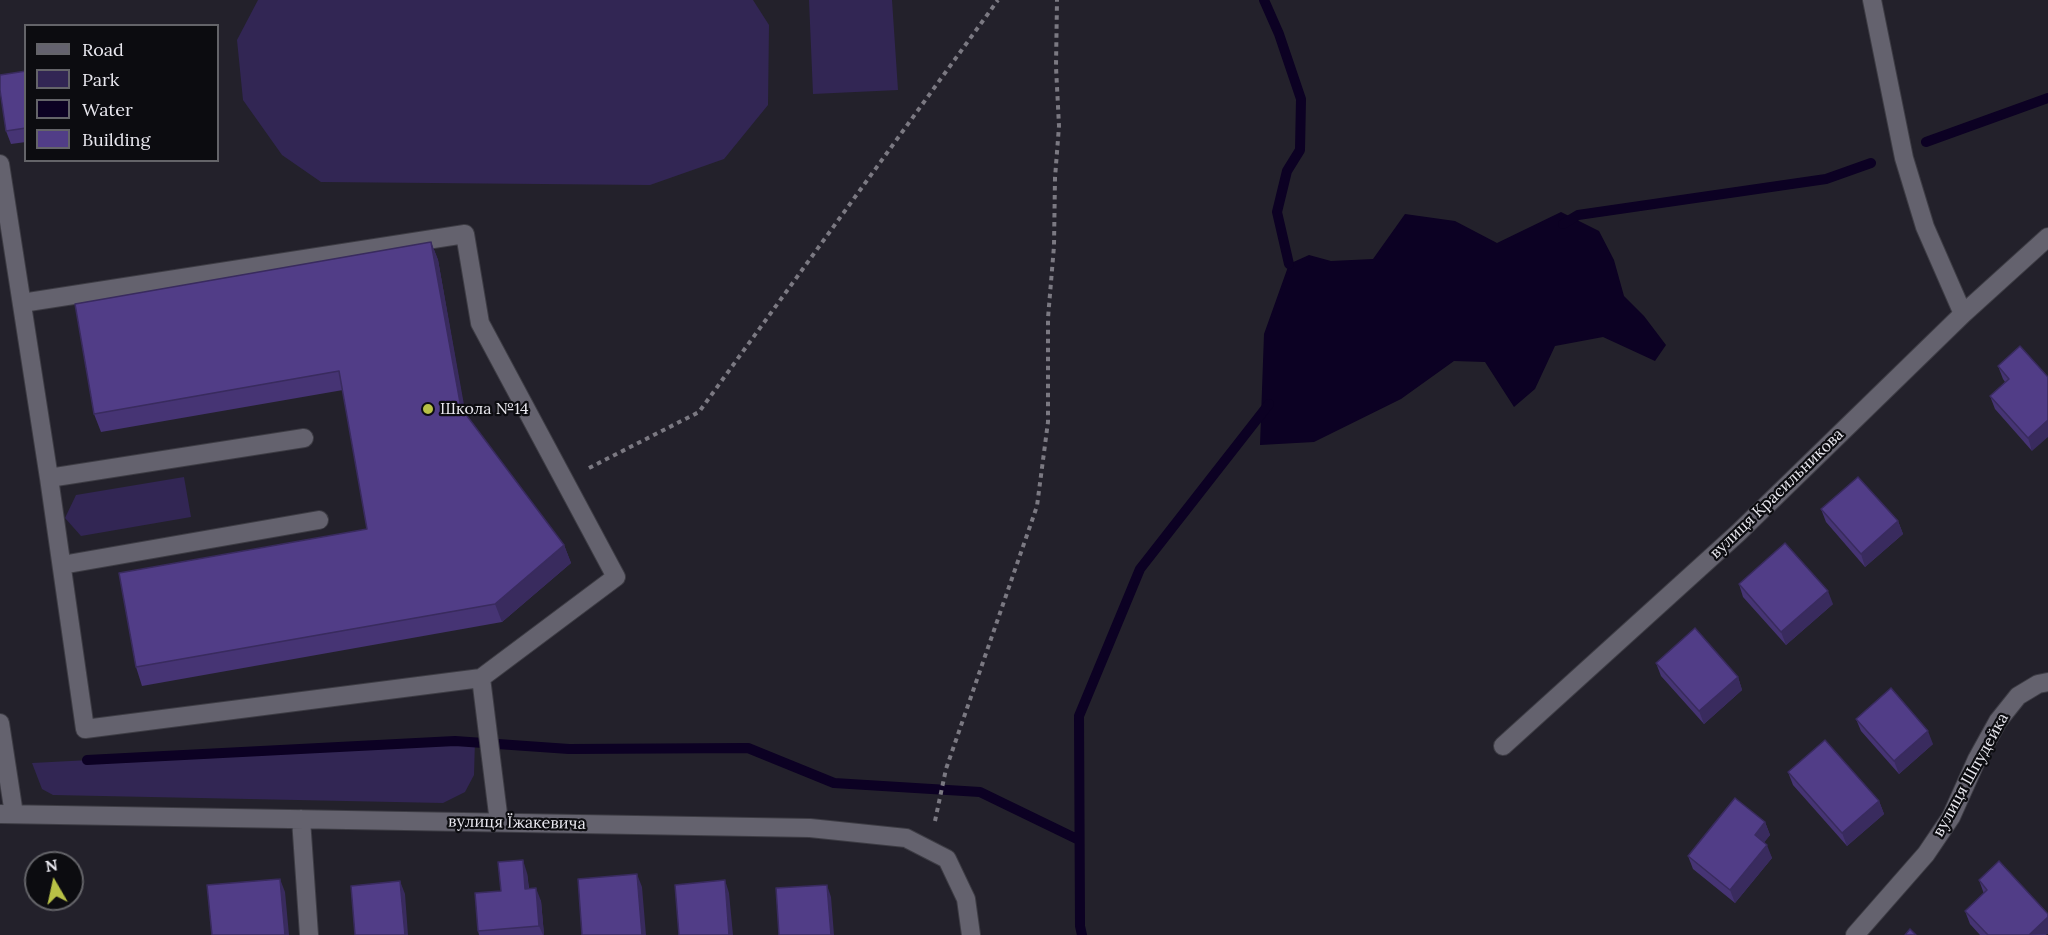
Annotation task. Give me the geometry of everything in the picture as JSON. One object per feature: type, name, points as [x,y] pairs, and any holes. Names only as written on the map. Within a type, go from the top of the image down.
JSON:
[{"type":"street","points":[[1872,0],[1904,158],[1925,227],[1962,314]]},
{"type":"street","points":[[0,164],[85,729],[481,678],[616,577],[480,323],[465,234],[22,303]]},
{"type":"street","name":"вулиця Красильникова","points":[[1503,746],[1738,533],[1962,314],[2048,237]]},
{"type":"street","points":[[49,478],[304,438]]},
{"type":"street","points":[[62,566],[319,520]]},
{"type":"street","points":[[481,678],[499,822]]},
{"type":"street","name":"вулиця Шпудейка","points":[[1855,935],[1926,854],[1945,826],[1998,721],[2018,696],[2038,684],[2048,682]]},
{"type":"street","points":[[0,723],[7,814]]},
{"type":"street","name":"вулиця Їжакевича","points":[[7,814],[810,828],[906,838],[947,859]]},
{"type":"street","points":[[301,819],[309,935]]},
{"type":"street","points":[[947,859],[966,899],[971,935]]},
{"type":"path","points":[[564,480],[699,412],[998,0]]},
{"type":"path","points":[[947,859],[934,819],[944,779],[1037,506],[1048,422],[1048,318],[1054,246],[1055,178],[1059,126],[1056,67],[1057,0]]},
{"type":"green space","points":[[258,0],[753,0],[769,25],[768,105],[724,159],[650,185],[321,182],[282,155],[243,100],[237,40]]},
{"type":"green space","points":[[809,0],[892,0],[898,90],[813,94]]},
{"type":"green space","points":[[184,477],[191,517],[81,536],[65,518],[76,495]]},
{"type":"green space","points":[[475,740],[474,775],[465,792],[443,803],[53,795],[42,789],[32,763]]},
{"type":"water","points":[[1561,212],[1599,231],[1614,260],[1624,296],[1644,316],[1666,345],[1655,361],[1603,337],[1555,346],[1535,389],[1514,407],[1485,362],[1454,361],[1401,399],[1314,442],[1260,445],[1264,334],[1289,264],[1309,255],[1331,261],[1373,259],[1405,214],[1455,221],[1497,243]]},
{"type":"building","points":[[24,71],[24,128],[6,131],[0,75]]},
{"type":"building","points":[[431,242],[461,408],[564,545],[495,604],[136,667],[119,573],[367,529],[339,371],[94,414],[75,304]]},
{"type":"building","points":[[2020,346],[2048,377],[2048,420],[2028,438],[1990,396],[2009,379],[1998,366]]},
{"type":"building","points":[[1858,477],[1898,521],[1861,554],[1821,509]]},
{"type":"building","points":[[1785,543],[1828,591],[1781,632],[1739,584]]},
{"type":"building","points":[[1695,628],[1738,677],[1699,711],[1656,663]]},
{"type":"building","points":[[1891,688],[1928,731],[1894,761],[1856,719]]},
{"type":"building","points":[[1825,740],[1879,801],[1842,833],[1788,772]]},
{"type":"building","points":[[1735,798],[1765,822],[1755,835],[1767,845],[1730,890],[1688,856]]},
{"type":"building","points":[[523,860],[525,889],[536,888],[539,926],[478,931],[475,893],[501,891],[498,862]]},
{"type":"building","points":[[1999,861],[2048,914],[2048,917],[2029,935],[1988,935],[1965,911],[1987,890],[1979,880]]},
{"type":"building","points":[[637,874],[642,935],[582,935],[578,879]]},
{"type":"building","points":[[280,879],[285,935],[212,935],[207,885]]},
{"type":"building","points":[[725,880],[729,935],[679,935],[675,885]]},
{"type":"building","points":[[400,881],[405,935],[355,935],[351,886]]},
{"type":"building","points":[[827,885],[831,935],[779,935],[776,888]]},
{"type":"building","points":[[1910,929],[1916,935],[1905,935]]},
{"type":"waterway","points":[[1264,0],[1279,34],[1301,99],[1300,150],[1287,171],[1277,212],[1289,264]]},
{"type":"waterway","points":[[1926,142],[2048,98]]},
{"type":"waterway","points":[[1563,224],[1578,215],[1826,179],[1871,163]]},
{"type":"waterway","points":[[1082,935],[1080,926],[1079,716],[1140,569],[1269,404]]},
{"type":"waterway","points":[[87,760],[455,741],[569,749],[748,748],[834,783],[980,792],[1079,840]]},
{"type":"place","name":"Школа №14","points":[[428,409]]}]
